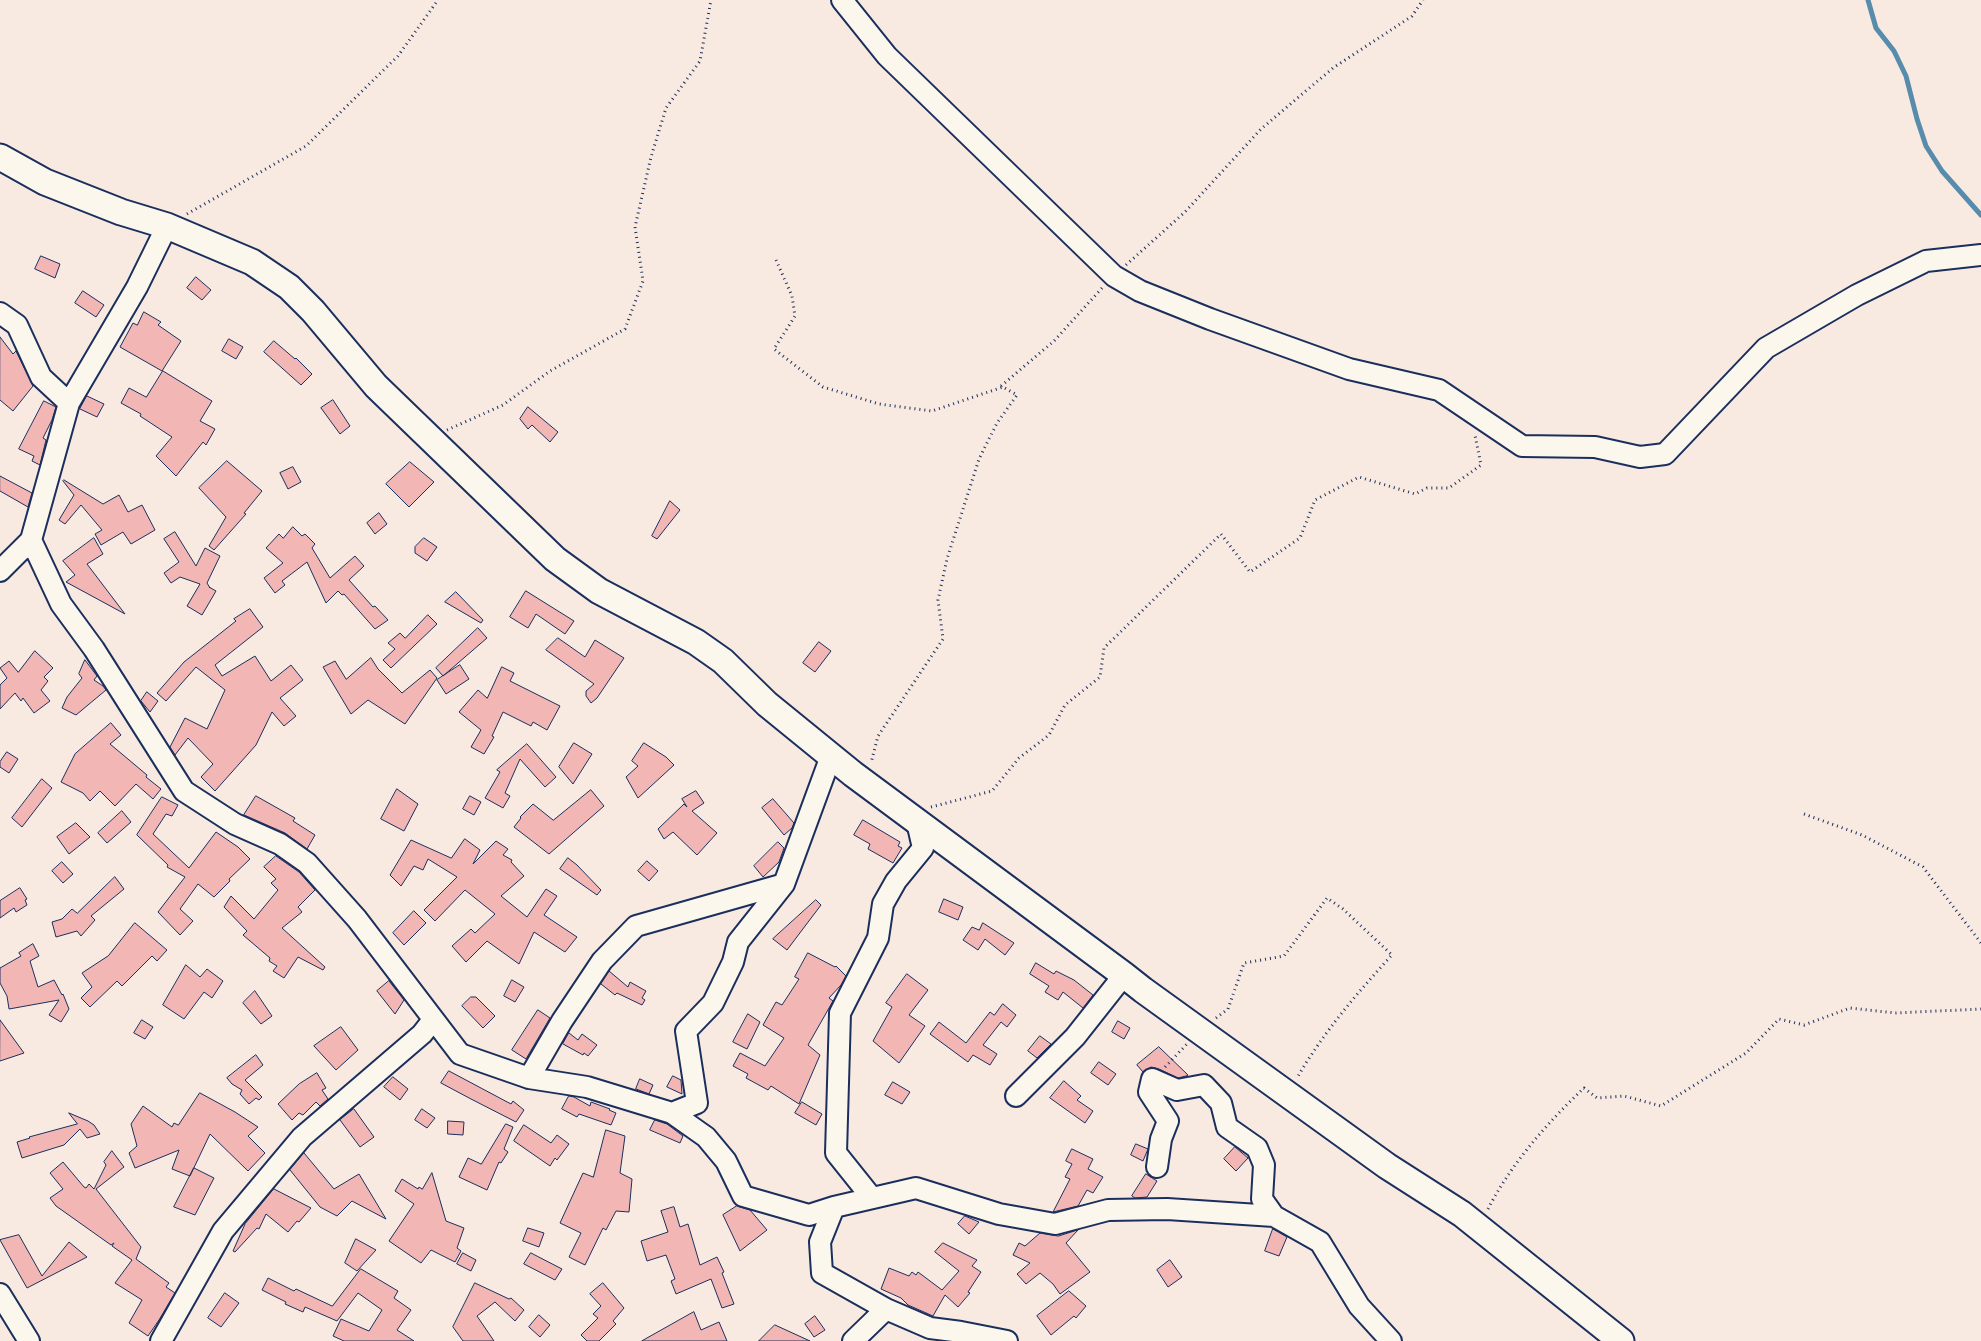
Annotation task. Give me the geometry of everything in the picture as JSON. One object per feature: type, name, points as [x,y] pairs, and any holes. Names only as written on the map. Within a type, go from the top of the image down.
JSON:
[{"type":"main road","points":[[0,157],[45,182],[121,212],[168,226],[252,262],[288,287],[313,311],[376,386],[432,438],[555,559],[599,591],[696,642],[722,661],[767,704],[866,784],[1199,1031],[1387,1166],[1462,1214],[1621,1341]]},
{"type":"street","points":[[842,0],[887,56],[1114,276],[1140,291],[1210,319],[1349,369],[1439,390],[1522,446],[1595,447],[1640,457],[1665,454],[1766,348],[1857,295],[1926,261],[1981,255]]},
{"type":"street","points":[[0,574],[31,540],[69,403],[137,287],[168,226]]},
{"type":"street","points":[[0,313],[17,325],[41,377],[69,403]]},
{"type":"street","points":[[0,571],[31,540]]},
{"type":"street","points":[[31,540],[61,604],[94,649],[184,791],[235,824],[280,844],[307,863],[357,919],[460,1054],[529,1078],[587,1087],[672,1113],[706,1137],[726,1161],[743,1196],[809,1215],[834,1207],[916,1188],[999,1214],[1055,1224],[1108,1210],[1167,1209],[1274,1216]]},
{"type":"street","points":[[672,1113],[697,1103],[686,1031],[713,1003],[733,962],[738,942],[784,884],[831,756]]},
{"type":"street","points":[[872,1198],[836,1153],[840,1013],[878,938],[883,904],[896,881],[923,848],[917,822]]},
{"type":"street","points":[[529,1078],[562,1021],[602,961],[636,926],[784,884]]},
{"type":"street","points":[[1016,1096],[1075,1036],[1124,974]]},
{"type":"street","points":[[160,1341],[223,1231],[302,1137],[422,1034],[433,1020]]},
{"type":"street","points":[[1156,1167],[1161,1139],[1168,1121],[1149,1092],[1152,1079],[1177,1090],[1204,1085],[1221,1103],[1227,1127],[1257,1148],[1264,1165],[1262,1199],[1274,1216],[1320,1242],[1359,1306],[1391,1341]]},
{"type":"street","points":[[834,1207],[820,1242],[822,1273],[886,1309],[930,1328],[1007,1341]]},
{"type":"street","points":[[0,1294],[29,1341]]},
{"type":"street","points":[[853,1341],[886,1309]]},
{"type":"path","points":[[168,226],[306,146],[398,56],[438,0]]},
{"type":"path","points":[[432,438],[457,424],[503,405],[550,371],[626,329],[644,281],[635,227],[651,157],[666,108],[700,61],[711,0]]},
{"type":"path","points":[[999,388],[1054,341],[1114,276],[1185,212],[1261,129],[1333,68],[1412,16],[1422,0]]},
{"type":"path","points":[[776,260],[792,296],[795,316],[774,349],[823,386],[879,404],[932,411],[1003,387],[1017,395],[997,423],[979,459],[947,559],[938,600],[943,639],[878,736],[866,784]]},
{"type":"path","points":[[917,822],[929,808],[992,791],[1019,758],[1049,736],[1065,705],[1100,677],[1104,648],[1221,534],[1250,572],[1300,538],[1315,500],[1358,477],[1415,494],[1427,488],[1449,488],[1481,465],[1470,412]]},
{"type":"path","points":[[1804,814],[1862,835],[1923,867],[1981,943]]},
{"type":"path","points":[[1152,1079],[1199,1031],[1228,1009],[1244,963],[1284,956],[1327,898],[1343,909],[1392,955],[1355,996],[1307,1062],[1288,1095]]},
{"type":"path","points":[[1479,1228],[1500,1187],[1555,1116],[1584,1088],[1597,1098],[1624,1096],[1661,1106],[1746,1053],[1779,1019],[1804,1025],[1850,1008],[1895,1013],[1981,1009]]},
{"type":"building","points":[[41,256],[60,264],[55,278],[35,269]]},
{"type":"building","points":[[196,277],[211,290],[202,300],[187,288]]},
{"type":"building","points":[[83,291],[104,305],[96,317],[75,303]]},
{"type":"building","points":[[144,312],[161,322],[158,325],[181,341],[162,371],[120,347],[133,323],[137,325]]},
{"type":"building","points":[[0,337],[13,354],[16,351],[33,386],[13,411],[0,400]]},
{"type":"building","points":[[229,339],[243,347],[236,359],[222,351]]},
{"type":"building","points":[[274,341],[296,358],[312,374],[301,385],[264,352]]},
{"type":"building","points":[[163,371],[212,401],[200,421],[215,429],[206,445],[203,442],[176,476],[156,456],[172,437],[140,416],[141,414],[121,403],[129,388],[146,397]]},
{"type":"building","points":[[87,396],[104,404],[97,417],[80,409]]},
{"type":"building","points":[[333,400],[350,426],[340,434],[321,408]]},
{"type":"building","points":[[44,401],[56,407],[43,438],[46,440],[40,465],[32,461],[34,456],[19,449]]},
{"type":"building","points":[[528,407],[558,432],[550,442],[532,425],[528,429],[520,419]]},
{"type":"building","points":[[227,461],[262,491],[244,513],[246,514],[214,550],[209,546],[226,517],[199,488]]},
{"type":"building","points":[[410,462],[434,482],[409,507],[386,484]]},
{"type":"building","points":[[293,467],[301,482],[288,489],[280,473]]},
{"type":"building","points":[[0,476],[32,493],[28,507],[0,491]]},
{"type":"building","points":[[64,480],[103,504],[119,495],[128,512],[142,505],[155,530],[131,544],[123,532],[101,545],[95,534],[102,530],[81,505],[65,524],[59,520],[74,495]]},
{"type":"building","points":[[670,501],[680,510],[657,539],[652,536]]},
{"type":"building","points":[[379,513],[387,524],[375,534],[367,523]]},
{"type":"building","points":[[293,527],[302,536],[305,534],[315,544],[312,548],[330,578],[355,556],[364,566],[349,580],[373,607],[375,606],[388,620],[375,629],[344,594],[342,595],[338,591],[326,603],[307,562],[282,581],[285,585],[275,593],[264,578],[283,563],[266,548],[279,534],[283,538]]},
{"type":"building","points":[[175,532],[196,566],[205,548],[220,556],[207,583],[216,591],[202,615],[187,606],[200,584],[180,577],[171,583],[164,573],[179,562],[164,539]]},
{"type":"building","points":[[94,538],[103,554],[87,564],[125,614],[66,582],[75,575],[63,561]]},
{"type":"building","points":[[424,538],[437,547],[427,561],[415,553],[415,547]]},
{"type":"building","points":[[526,591],[574,621],[565,634],[536,614],[528,628],[510,617]]},
{"type":"building","points":[[456,592],[483,620],[481,623],[445,602]]},
{"type":"building","points":[[250,609],[263,627],[215,665],[222,676],[255,656],[271,681],[291,665],[303,680],[280,698],[296,716],[284,726],[272,712],[256,745],[215,791],[201,777],[213,764],[188,738],[175,755],[170,747],[185,718],[207,729],[225,690],[196,667],[166,701],[157,693],[184,662],[236,621],[234,619]]},
{"type":"building","points":[[428,615],[437,624],[391,668],[383,660],[395,649],[388,643],[400,633],[405,638]]},
{"type":"building","points":[[478,628],[487,638],[443,676],[436,668]]},
{"type":"building","points":[[558,638],[585,657],[595,640],[624,658],[597,698],[591,703],[586,696],[586,691],[594,684],[546,650]]},
{"type":"building","points":[[819,642],[831,651],[815,672],[803,663]]},
{"type":"building","points":[[35,651],[53,668],[44,677],[48,681],[41,690],[50,701],[34,713],[23,698],[21,701],[15,693],[0,709],[0,685],[7,678],[0,668],[9,661],[18,672]]},
{"type":"building","points":[[371,658],[378,669],[402,693],[430,670],[437,678],[405,724],[368,700],[351,714],[323,667],[335,661],[346,679]]},
{"type":"building","points":[[85,660],[97,676],[94,680],[106,690],[76,715],[62,708],[67,697],[82,678],[79,674]]},
{"type":"building","points":[[460,665],[469,679],[446,694],[437,680]]},
{"type":"building","points":[[502,667],[514,673],[510,681],[560,706],[547,730],[533,722],[531,726],[503,712],[492,736],[494,737],[484,754],[471,747],[481,730],[459,712],[478,690],[487,698]]},
{"type":"building","points":[[147,692],[158,701],[150,712],[141,701]]},
{"type":"building","points":[[111,723],[121,735],[110,744],[161,789],[153,799],[136,784],[115,806],[100,791],[90,801],[83,793],[61,782],[75,754]]},
{"type":"building","points":[[574,743],[592,754],[573,784],[559,767]]},
{"type":"building","points":[[644,743],[666,757],[674,765],[638,798],[626,777],[638,766],[632,761]]},
{"type":"building","points":[[527,744],[556,777],[545,787],[520,759],[505,793],[510,796],[503,808],[485,798],[500,772],[497,770]]},
{"type":"building","points":[[7,752],[18,759],[9,773],[0,767],[0,762]]},
{"type":"building","points":[[42,779],[52,788],[22,827],[12,818]]},
{"type":"building","points":[[397,789],[418,804],[404,831],[381,819]]},
{"type":"building","points":[[591,790],[604,806],[549,854],[514,827],[520,817],[533,804],[553,820]]},
{"type":"building","points":[[696,791],[704,803],[692,811],[717,833],[697,855],[673,832],[664,839],[658,829],[684,804],[687,807],[682,799]]},
{"type":"building","points":[[256,796],[295,818],[293,821],[315,835],[307,849],[285,833],[244,815]]},
{"type":"building","points":[[470,796],[481,802],[474,815],[463,809]]},
{"type":"building","points":[[162,797],[178,805],[172,816],[166,814],[153,834],[189,868],[216,832],[238,847],[250,859],[214,897],[198,884],[180,909],[193,921],[180,935],[158,912],[185,877],[167,867],[168,865],[137,835]]},
{"type":"building","points":[[773,799],[794,823],[792,828],[784,835],[762,808]]},
{"type":"building","points":[[122,811],[131,822],[107,843],[98,833]]},
{"type":"building","points":[[863,820],[900,842],[898,846],[902,848],[893,863],[868,849],[870,844],[854,835]]},
{"type":"building","points":[[76,823],[90,837],[69,854],[57,837]]},
{"type":"building","points":[[465,839],[480,850],[473,864],[496,841],[508,849],[503,855],[512,860],[511,862],[524,876],[501,896],[527,917],[546,889],[557,896],[544,915],[577,937],[565,952],[534,932],[519,964],[487,941],[466,962],[452,946],[471,929],[475,933],[495,914],[465,890],[435,921],[424,910],[457,877],[428,859],[423,870],[414,866],[401,886],[390,875],[411,840],[451,858]]},
{"type":"building","points":[[778,842],[784,848],[779,862],[763,877],[754,866]]},
{"type":"building","points":[[276,856],[299,872],[315,890],[298,907],[302,912],[282,928],[325,967],[323,970],[298,957],[284,978],[273,971],[277,966],[269,961],[270,958],[243,935],[247,931],[224,907],[231,896],[254,919],[278,890],[271,883],[276,879],[264,867]]},
{"type":"building","points":[[568,858],[601,890],[597,895],[560,869]]},
{"type":"building","points":[[647,861],[658,871],[649,881],[638,871]]},
{"type":"building","points":[[62,862],[73,874],[63,883],[52,871]]},
{"type":"building","points":[[115,877],[124,889],[91,916],[95,920],[81,936],[77,931],[56,937],[52,922],[62,919],[72,909],[77,913]]},
{"type":"building","points":[[20,888],[27,899],[25,900],[27,905],[16,912],[14,908],[0,918],[0,901]]},
{"type":"building","points":[[944,899],[963,907],[958,920],[939,912]]},
{"type":"building","points":[[816,900],[821,905],[787,950],[773,939]]},
{"type":"building","points":[[414,911],[426,923],[404,945],[393,933]]},
{"type":"building","points":[[135,923],[167,950],[157,961],[152,956],[122,986],[117,981],[90,1007],[81,998],[92,987],[82,973],[108,956]]},
{"type":"building","points":[[983,923],[1014,943],[1005,955],[985,939],[978,950],[963,940],[972,927],[979,930]]},
{"type":"building","points":[[33,944],[39,956],[30,961],[38,987],[54,980],[63,994],[69,1009],[61,1022],[49,1015],[59,1000],[9,1009],[7,996],[0,983],[0,968],[21,956],[19,953]]},
{"type":"building","points":[[808,953],[836,966],[846,976],[841,985],[829,998],[833,1001],[808,1045],[820,1055],[799,1104],[771,1086],[768,1090],[746,1078],[748,1074],[733,1066],[740,1053],[765,1066],[784,1038],[763,1025],[776,1002],[782,1005],[799,979],[795,977]]},
{"type":"building","points":[[1036,963],[1054,974],[1056,971],[1074,980],[1093,995],[1083,1008],[1063,992],[1058,1000],[1045,992],[1049,986],[1030,974]]},
{"type":"building","points":[[186,965],[200,977],[207,969],[223,981],[212,998],[204,992],[184,1019],[163,1005]]},
{"type":"building","points":[[609,971],[628,987],[630,982],[646,991],[642,998],[645,1000],[642,1005],[617,993],[615,995],[601,984]]},
{"type":"building","points":[[907,974],[928,990],[909,1015],[925,1026],[899,1063],[873,1041],[892,1007],[886,1003]]},
{"type":"building","points":[[512,980],[524,987],[515,1002],[504,996]]},
{"type":"building","points":[[389,981],[404,1000],[395,1014],[377,991]]},
{"type":"building","points":[[255,991],[272,1016],[261,1024],[243,1003]]},
{"type":"building","points":[[471,997],[476,997],[495,1016],[483,1028],[462,1006]]},
{"type":"building","points":[[1003,1004],[1016,1015],[1007,1027],[1001,1022],[983,1045],[997,1054],[990,1065],[973,1055],[968,1062],[930,1034],[939,1022],[966,1043],[990,1012],[994,1015]]},
{"type":"building","points":[[538,1010],[550,1018],[526,1059],[512,1050]]},
{"type":"building","points":[[748,1014],[760,1022],[747,1049],[733,1042]]},
{"type":"building","points":[[0,1020],[24,1053],[0,1061]]},
{"type":"building","points":[[142,1020],[153,1027],[145,1039],[134,1033]]},
{"type":"building","points":[[1118,1021],[1130,1028],[1124,1039],[1112,1032]]},
{"type":"building","points":[[341,1027],[358,1050],[336,1070],[314,1046]]},
{"type":"building","points":[[569,1033],[578,1040],[582,1034],[597,1045],[588,1056],[584,1053],[583,1055],[563,1044]]},
{"type":"building","points":[[1040,1036],[1051,1044],[1037,1058],[1028,1051]]},
{"type":"building","points":[[1159,1047],[1188,1075],[1178,1078],[1151,1067],[1143,1072],[1137,1065]]},
{"type":"building","points":[[256,1055],[263,1065],[245,1080],[262,1097],[259,1100],[256,1098],[249,1104],[240,1094],[242,1090],[232,1084],[227,1078]]},
{"type":"building","points":[[1099,1062],[1116,1074],[1108,1085],[1091,1073]]},
{"type":"building","points":[[449,1071],[511,1104],[513,1101],[524,1110],[516,1122],[471,1099],[441,1083]]},
{"type":"building","points":[[317,1073],[326,1088],[322,1090],[328,1099],[320,1106],[316,1102],[303,1115],[299,1113],[292,1120],[278,1104],[299,1084]]},
{"type":"building","points":[[673,1076],[681,1080],[682,1094],[667,1087]]},
{"type":"building","points":[[393,1077],[408,1089],[400,1100],[384,1087]]},
{"type":"building","points":[[640,1079],[653,1085],[649,1094],[636,1089]]},
{"type":"building","points":[[1064,1081],[1081,1096],[1077,1100],[1093,1111],[1085,1123],[1050,1098]]},
{"type":"building","points":[[893,1082],[910,1092],[902,1104],[885,1095]]},
{"type":"building","points":[[200,1093],[258,1127],[248,1136],[265,1153],[248,1171],[210,1134],[190,1176],[172,1169],[179,1150],[135,1168],[129,1153],[137,1146],[131,1124],[143,1106],[172,1127],[174,1123],[178,1125]]},
{"type":"building","points":[[569,1096],[590,1106],[591,1102],[616,1113],[611,1125],[579,1114],[577,1117],[562,1109]]},
{"type":"building","points":[[802,1102],[822,1114],[816,1125],[795,1113]]},
{"type":"building","points":[[354,1109],[374,1137],[360,1147],[340,1120]]},
{"type":"building","points":[[422,1109],[435,1118],[427,1128],[415,1120]]},
{"type":"building","points":[[69,1113],[94,1125],[100,1134],[87,1138],[80,1129],[64,1145],[22,1158],[17,1142],[77,1124]]},
{"type":"building","points":[[655,1120],[667,1124],[683,1136],[680,1143],[650,1130]]},
{"type":"building","points":[[448,1121],[464,1122],[463,1135],[448,1134]]},
{"type":"building","points":[[506,1124],[513,1127],[504,1149],[508,1152],[501,1163],[499,1162],[487,1190],[459,1177],[468,1158],[481,1164]]},
{"type":"building","points":[[524,1125],[551,1143],[557,1135],[569,1144],[550,1166],[514,1141]]},
{"type":"building","points":[[606,1130],[625,1136],[620,1173],[632,1179],[629,1212],[616,1211],[606,1230],[603,1228],[585,1265],[569,1257],[581,1233],[560,1223],[583,1173],[593,1177]]},
{"type":"building","points":[[1136,1144],[1148,1149],[1143,1161],[1131,1155]]},
{"type":"building","points":[[1235,1147],[1248,1158],[1236,1171],[1224,1159]]},
{"type":"building","points":[[1072,1149],[1093,1159],[1088,1169],[1103,1177],[1093,1193],[1087,1190],[1078,1206],[1053,1212],[1070,1179],[1065,1177],[1072,1164],[1066,1161]]},
{"type":"building","points":[[112,1151],[124,1167],[96,1189],[141,1247],[136,1259],[169,1283],[166,1287],[175,1293],[148,1336],[129,1323],[142,1300],[115,1283],[132,1260],[112,1246],[114,1243],[111,1245],[56,1206],[50,1198],[63,1189],[50,1173],[63,1162],[84,1187],[86,1188],[89,1184],[94,1189],[106,1165],[104,1162]]},
{"type":"building","points":[[304,1153],[334,1189],[359,1174],[386,1219],[352,1201],[337,1216],[320,1207],[290,1170]]},
{"type":"building","points":[[194,1168],[214,1178],[195,1215],[174,1207]]},
{"type":"building","points":[[432,1173],[446,1221],[464,1228],[457,1248],[461,1251],[455,1262],[431,1250],[421,1263],[389,1241],[414,1204],[395,1191],[402,1179],[418,1189],[419,1187],[422,1189]]},
{"type":"building","points":[[1146,1174],[1157,1181],[1147,1197],[1135,1198],[1132,1196]]},
{"type":"building","points":[[274,1189],[311,1208],[288,1232],[266,1214],[259,1229],[257,1228],[235,1252],[233,1251],[245,1224]]},
{"type":"building","points":[[737,1206],[750,1210],[767,1230],[740,1251],[723,1215]]},
{"type":"building","points":[[674,1207],[680,1227],[688,1224],[700,1265],[717,1257],[734,1304],[722,1308],[711,1279],[676,1294],[671,1281],[675,1279],[666,1255],[647,1261],[641,1241],[668,1232],[661,1211]]},
{"type":"building","points":[[965,1216],[979,1222],[969,1234],[958,1224]]},
{"type":"building","points":[[528,1228],[544,1233],[539,1247],[523,1241]]},
{"type":"building","points":[[1273,1229],[1287,1237],[1279,1256],[1265,1251]]},
{"type":"building","points":[[1078,1230],[1066,1243],[1090,1272],[1060,1294],[1053,1284],[1040,1273],[1026,1284],[1017,1274],[1030,1263],[1013,1255],[1019,1243],[1025,1246],[1040,1233],[1058,1236]]},
{"type":"building","points":[[19,1235],[42,1276],[69,1242],[87,1257],[27,1288],[0,1240]]},
{"type":"building","points":[[356,1239],[376,1250],[357,1271],[345,1263]]},
{"type":"building","points":[[943,1243],[977,1260],[972,1266],[981,1272],[968,1292],[970,1293],[958,1307],[945,1295],[933,1316],[908,1305],[901,1298],[881,1289],[889,1268],[909,1276],[912,1272],[916,1275],[918,1272],[942,1290],[959,1271],[935,1252]]},
{"type":"building","points":[[463,1253],[476,1260],[471,1271],[457,1264]]},
{"type":"building","points":[[531,1253],[562,1269],[555,1280],[524,1264]]},
{"type":"building","points":[[1170,1260],[1182,1277],[1168,1287],[1157,1270]]},
{"type":"building","points":[[361,1269],[398,1291],[394,1298],[411,1310],[397,1330],[414,1341],[344,1341],[333,1336],[341,1319],[369,1331],[382,1310],[358,1293],[337,1321],[305,1307],[303,1312],[262,1290],[268,1278],[332,1306]]},
{"type":"building","points":[[475,1283],[509,1299],[511,1298],[524,1310],[515,1321],[495,1302],[477,1316],[494,1341],[463,1341],[453,1327]]},
{"type":"building","points":[[603,1283],[624,1308],[613,1321],[616,1324],[599,1341],[587,1341],[581,1335],[598,1318],[593,1314],[601,1306],[590,1294]]},
{"type":"building","points":[[1069,1291],[1086,1306],[1076,1318],[1074,1316],[1051,1335],[1037,1316]]},
{"type":"building","points":[[225,1293],[239,1303],[221,1327],[208,1318]]},
{"type":"building","points":[[694,1312],[701,1330],[719,1322],[727,1341],[642,1341]]},
{"type":"building","points":[[539,1315],[550,1325],[540,1337],[529,1327]]},
{"type":"building","points":[[815,1316],[825,1330],[814,1337],[805,1324]]},
{"type":"building","points":[[775,1325],[810,1341],[759,1341]]},
{"type":"waterway","points":[[1868,0],[1876,28],[1894,51],[1906,76],[1926,146],[1942,171],[1981,215]]}]
